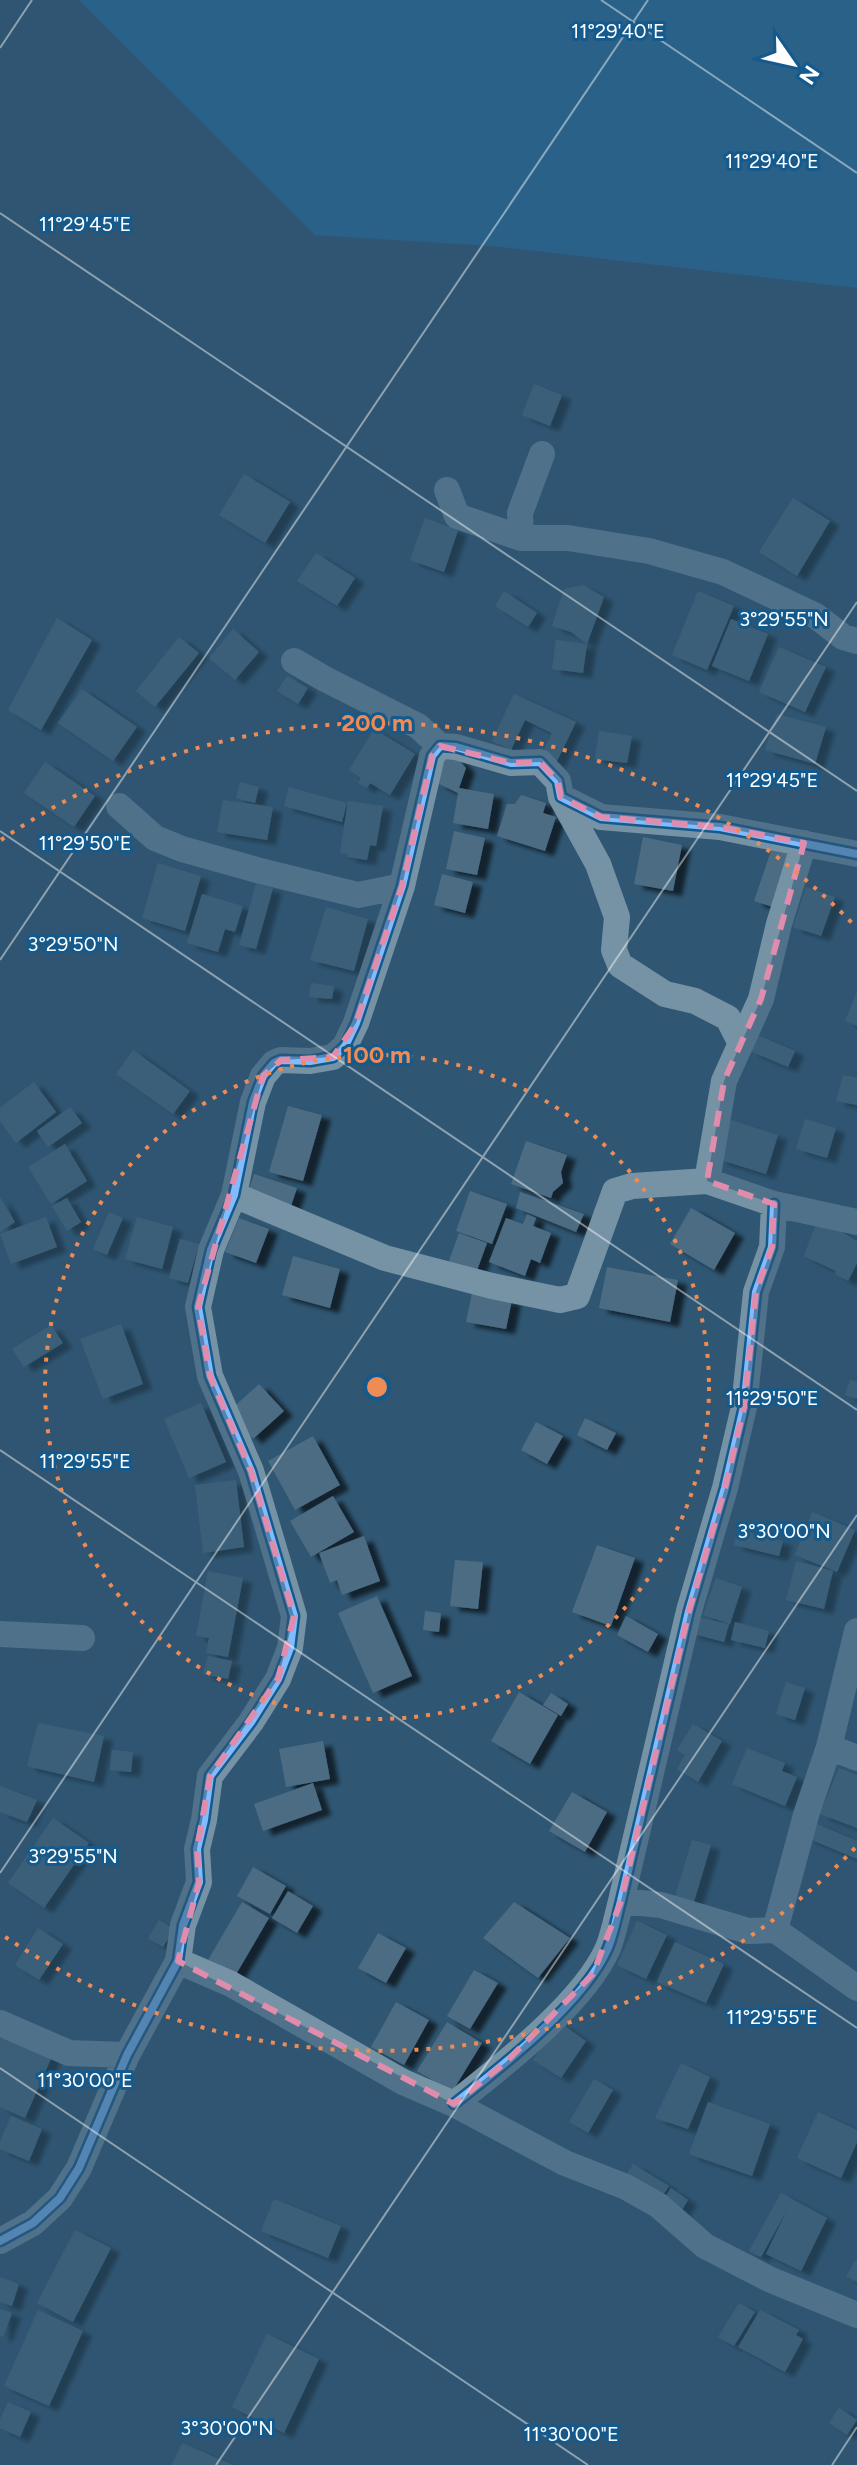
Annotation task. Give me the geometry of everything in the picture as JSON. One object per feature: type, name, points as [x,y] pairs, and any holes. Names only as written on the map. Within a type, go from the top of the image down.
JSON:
[{"type":"street","points":[[521,538],[520,513],[542,454]]},
{"type":"street","points":[[447,490],[457,516],[521,538],[568,538],[649,551],[723,572],[816,616],[843,637],[857,641]]},
{"type":"street","points":[[294,661],[418,726],[440,746],[456,747],[511,763],[540,762],[558,781],[561,797],[598,864],[617,917],[614,950],[620,965],[665,994],[695,1001],[728,1018],[741,1044]]},
{"type":"street","points":[[0,2241],[33,2223],[60,2198],[79,2168],[127,2055],[178,1961],[183,1925],[199,1882],[197,1849],[210,1776],[251,1722],[278,1679],[290,1648],[294,1616],[251,1471],[210,1376],[198,1307],[211,1250],[234,1195],[253,1102],[263,1076],[274,1063],[281,1060],[333,1057],[345,1046],[356,1023],[402,886],[432,756],[440,746]]},
{"type":"street","points":[[561,797],[601,817],[720,827],[857,854]]},
{"type":"street","points":[[119,806],[155,838],[182,849],[358,895],[402,886]]},
{"type":"street","points":[[707,1181],[724,1081],[761,999],[779,924],[804,843]]},
{"type":"street","points":[[234,1195],[385,1258],[560,1300],[577,1296],[615,1191],[632,1186],[707,1181],[774,1204],[857,1222]]},
{"type":"street","points":[[454,2104],[565,2007],[593,1974],[608,1948],[681,1642],[725,1488],[744,1407],[756,1292],[772,1247],[774,1204]]},
{"type":"street","points":[[775,1930],[806,1815],[829,1747],[857,1631]]},
{"type":"street","points":[[0,1634],[82,1638]]},
{"type":"street","points":[[829,1747],[857,1758]]},
{"type":"street","points":[[621,1901],[661,1905],[748,1931],[775,1930],[857,1988]]},
{"type":"street","points":[[178,1961],[231,1984],[403,2082],[454,2104],[565,2163],[626,2187],[658,2205],[705,2246],[771,2280],[857,2315]]},
{"type":"street","points":[[0,2023],[69,2053],[127,2055]]},
{"type":"highlighted area","points":[[440,746],[511,763],[540,762],[558,781],[561,797],[601,817],[720,827],[804,843],[761,999],[724,1081],[707,1181],[774,1204],[772,1247],[756,1292],[744,1407],[725,1488],[689,1611],[621,1901],[593,1974],[506,2062],[454,2104],[178,1961],[199,1882],[197,1849],[210,1776],[278,1679],[294,1616],[251,1471],[210,1376],[198,1307],[263,1076],[281,1060],[333,1057],[356,1023],[402,886],[432,756]]},
{"type":"shaded area","points":[[79,0],[857,0],[857,288],[492,246],[315,235]]},
{"type":"building","points":[[534,384],[562,395],[550,426],[522,415]]},
{"type":"building","points":[[244,474],[290,502],[265,543],[219,515]]},
{"type":"building","points":[[793,498],[830,521],[797,576],[759,552]]},
{"type":"building","points":[[425,518],[458,530],[444,572],[410,560]]},
{"type":"building","points":[[316,553],[355,578],[337,606],[297,581]]},
{"type":"building","points":[[583,585],[604,597],[587,644],[571,632],[552,626],[564,589]]},
{"type":"building","points":[[504,591],[537,613],[528,627],[495,606]]},
{"type":"building","points":[[698,591],[734,606],[707,670],[672,655]]},
{"type":"building","points":[[57,618],[92,640],[41,730],[8,710]]},
{"type":"building","points":[[731,619],[768,634],[749,681],[712,666]]},
{"type":"building","points":[[233,629],[259,652],[235,680],[209,658]]},
{"type":"building","points":[[179,637],[199,653],[155,707],[136,691]]},
{"type":"building","points":[[556,640],[587,644],[583,673],[552,669]]},
{"type":"building","points":[[779,647],[826,667],[805,712],[759,692]]},
{"type":"building","points":[[287,676],[308,688],[298,704],[277,691]]},
{"type":"building","points":[[82,689],[137,727],[113,761],[58,723]]},
{"type":"building","points":[[514,694],[576,722],[556,763],[541,756],[552,733],[525,720],[511,750],[492,741]]},
{"type":"building","points":[[777,714],[826,727],[815,764],[765,750]]},
{"type":"building","points":[[374,729],[415,754],[390,795],[370,783],[367,788],[358,783],[361,778],[349,770]]},
{"type":"building","points":[[599,731],[632,736],[627,763],[595,759]]},
{"type":"building","points":[[457,758],[466,768],[459,788],[494,794],[488,829],[453,823],[458,793],[437,783],[444,760]]},
{"type":"building","points":[[45,762],[95,796],[74,827],[24,793]]},
{"type":"building","points":[[240,782],[259,787],[255,803],[236,798]]},
{"type":"building","points":[[289,787],[347,803],[342,822],[284,806]]},
{"type":"building","points":[[521,795],[546,803],[543,813],[556,817],[545,851],[497,836],[507,804],[515,804]]},
{"type":"building","points":[[223,800],[273,807],[267,840],[217,832]]},
{"type":"building","points":[[348,801],[383,806],[376,846],[370,845],[367,860],[340,853]]},
{"type":"building","points":[[454,831],[485,838],[477,875],[446,869]]},
{"type":"building","points":[[643,837],[682,845],[673,891],[634,884]]},
{"type":"building","points":[[773,845],[793,852],[773,907],[754,901]]},
{"type":"building","points":[[158,863],[201,876],[185,931],[142,918]]},
{"type":"building","points":[[442,874],[473,882],[465,913],[434,905]]},
{"type":"building","points":[[256,884],[273,888],[256,949],[239,945]]},
{"type":"building","points":[[806,887],[835,897],[821,936],[793,927]]},
{"type":"building","points":[[202,894],[243,906],[235,932],[225,929],[218,952],[187,943]]},
{"type":"building","points":[[326,907],[368,919],[354,971],[310,960]]},
{"type":"building","points":[[311,983],[334,986],[332,999],[309,997]]},
{"type":"building","points":[[857,992],[857,1026],[845,1021]]},
{"type":"building","points":[[757,1035],[795,1051],[788,1067],[750,1051]]},
{"type":"building","points":[[133,1050],[190,1091],[173,1114],[116,1074]]},
{"type":"building","points":[[843,1075],[857,1078],[857,1105],[836,1101]]},
{"type":"building","points":[[34,1082],[56,1112],[16,1143],[0,1121],[0,1108]]},
{"type":"building","points":[[288,1106],[322,1115],[303,1181],[269,1172]]},
{"type":"building","points":[[70,1107],[82,1123],[48,1147],[37,1131]]},
{"type":"building","points":[[805,1119],[836,1128],[827,1158],[796,1149]]},
{"type":"building","points":[[731,1120],[778,1135],[766,1174],[718,1159]]},
{"type":"building","points":[[526,1141],[567,1155],[561,1172],[563,1183],[551,1198],[511,1184]]},
{"type":"building","points":[[65,1144],[87,1181],[51,1204],[28,1167]]},
{"type":"building","points":[[254,1174],[297,1188],[289,1212],[246,1199]]},
{"type":"building","points":[[470,1191],[507,1204],[492,1244],[456,1231]]},
{"type":"building","points":[[520,1192],[584,1214],[576,1232],[516,1208]]},
{"type":"building","points":[[0,1197],[15,1222],[0,1232]]},
{"type":"building","points":[[67,1198],[81,1222],[67,1231],[52,1206]]},
{"type":"building","points":[[691,1208],[735,1233],[714,1270],[670,1244]]},
{"type":"building","points":[[109,1212],[123,1218],[107,1255],[93,1249]]},
{"type":"building","points":[[527,1214],[536,1218],[533,1226],[551,1233],[540,1263],[531,1259],[525,1276],[489,1262],[506,1218],[523,1224]]},
{"type":"building","points":[[46,1217],[57,1247],[11,1264],[0,1234]]},
{"type":"building","points":[[137,1217],[173,1227],[162,1269],[125,1259]]},
{"type":"building","points":[[239,1218],[269,1229],[256,1263],[225,1252]]},
{"type":"building","points":[[817,1221],[857,1241],[857,1263],[848,1281],[835,1274],[836,1271],[804,1256]]},
{"type":"building","points":[[459,1233],[487,1243],[475,1276],[447,1266]]},
{"type":"building","points":[[180,1239],[199,1244],[188,1283],[169,1278]]},
{"type":"building","points":[[293,1256],[340,1269],[330,1308],[282,1295]]},
{"type":"building","points":[[607,1267],[678,1280],[670,1322],[599,1308]]},
{"type":"building","points":[[472,1293],[512,1300],[506,1329],[466,1322]]},
{"type":"building","points":[[121,1324],[143,1384],[103,1399],[80,1339]]},
{"type":"building","points":[[51,1325],[63,1343],[24,1367],[12,1349]]},
{"type":"building","points":[[850,1380],[857,1382],[857,1399],[845,1395]]},
{"type":"building","points":[[259,1384],[284,1411],[253,1439],[228,1412]]},
{"type":"building","points":[[201,1403],[226,1462],[189,1478],[164,1419]]},
{"type":"building","points":[[585,1418],[616,1433],[607,1450],[577,1435]]},
{"type":"building","points":[[536,1422],[563,1436],[547,1464],[521,1450]]},
{"type":"building","points":[[313,1436],[340,1485],[295,1510],[268,1461]]},
{"type":"building","points":[[236,1480],[244,1547],[203,1553],[195,1485]]},
{"type":"building","points":[[333,1496],[354,1532],[311,1557],[290,1521]]},
{"type":"building","points":[[812,1512],[855,1530],[837,1572],[795,1555]]},
{"type":"building","points":[[738,1529],[783,1541],[779,1556],[734,1545]]},
{"type":"building","points":[[364,1536],[380,1581],[342,1595],[337,1580],[330,1583],[319,1553]]},
{"type":"building","points":[[597,1545],[635,1558],[611,1626],[572,1612]]},
{"type":"building","points":[[455,1560],[483,1562],[478,1609],[450,1606]]},
{"type":"building","points":[[796,1561],[833,1571],[824,1609],[786,1600]]},
{"type":"building","points":[[208,1571],[243,1578],[228,1657],[206,1653],[209,1638],[196,1636]]},
{"type":"building","points":[[716,1578],[742,1587],[730,1624],[703,1615]]},
{"type":"building","points":[[377,1596],[412,1676],[373,1693],[338,1613]]},
{"type":"building","points":[[425,1611],[441,1613],[439,1632],[423,1630]]},
{"type":"building","points":[[626,1616],[658,1634],[648,1652],[617,1635]]},
{"type":"building","points":[[694,1616],[729,1624],[724,1642],[690,1633]]},
{"type":"building","points":[[735,1622],[769,1631],[765,1648],[731,1640]]},
{"type":"building","points":[[208,1656],[232,1661],[228,1679],[203,1674]]},
{"type":"building","points":[[786,1682],[805,1688],[795,1720],[776,1714]]},
{"type":"building","points":[[519,1692],[558,1715],[530,1764],[491,1741]]},
{"type":"building","points":[[551,1693],[568,1704],[561,1716],[543,1705]]},
{"type":"building","points":[[38,1723],[104,1736],[94,1782],[27,1766]]},
{"type":"building","points":[[693,1724],[722,1741],[698,1782],[677,1769],[685,1755],[677,1750]]},
{"type":"building","points":[[323,1741],[330,1779],[286,1787],[279,1749]]},
{"type":"building","points":[[747,1748],[785,1763],[782,1771],[797,1777],[785,1806],[732,1784]]},
{"type":"building","points":[[112,1750],[133,1752],[131,1772],[110,1770]]},
{"type":"building","points":[[839,1768],[857,1775],[857,1828],[820,1814]]},
{"type":"building","points":[[313,1783],[322,1810],[263,1831],[254,1804]]},
{"type":"building","points":[[0,1786],[37,1800],[27,1822],[0,1812]]},
{"type":"building","points":[[572,1792],[607,1812],[585,1852],[549,1831]]},
{"type":"building","points":[[53,1818],[89,1843],[44,1908],[8,1883]]},
{"type":"building","points":[[812,1822],[857,1841],[857,1859],[805,1837]]},
{"type":"building","points":[[692,1840],[711,1845],[693,1905],[674,1900]]},
{"type":"building","points":[[253,1867],[286,1886],[270,1914],[237,1896]]},
{"type":"building","points":[[288,1891],[313,1906],[297,1933],[272,1918]]},
{"type":"building","points":[[242,1902],[269,1918],[235,1976],[208,1960]]},
{"type":"building","points":[[514,1902],[570,1938],[538,1978],[483,1938]]},
{"type":"building","points":[[159,1920],[174,1929],[163,1947],[148,1938]]},
{"type":"building","points":[[637,1921],[667,1935],[646,1979],[617,1965]]},
{"type":"building","points":[[38,1928],[63,1944],[39,1980],[15,1965]]},
{"type":"building","points":[[378,1933],[406,1948],[386,1983],[358,1968]]},
{"type":"building","points":[[675,1942],[724,1964],[706,2003],[657,1982]]},
{"type":"building","points":[[474,1970],[498,1983],[470,2029],[447,2016]]},
{"type":"building","points":[[396,2002],[429,2020],[404,2065],[371,2047]]},
{"type":"building","points":[[447,2022],[482,2043],[452,2092],[417,2071]]},
{"type":"building","points":[[559,2022],[586,2041],[561,2078],[533,2060]]},
{"type":"building","points":[[3,2032],[53,2054],[25,2118],[0,2107],[0,2040]]},
{"type":"building","points":[[681,2063],[710,2077],[688,2129],[655,2118]]},
{"type":"building","points":[[594,2079],[613,2090],[588,2133],[569,2122]]},
{"type":"building","points":[[708,2102],[770,2124],[752,2176],[689,2154]]},
{"type":"building","points":[[818,2112],[857,2130],[857,2142],[841,2178],[797,2158]]},
{"type":"building","points":[[11,2116],[42,2129],[29,2161],[0,2149]]},
{"type":"building","points":[[633,2164],[669,2186],[657,2204],[622,2182]]},
{"type":"building","points":[[671,2188],[688,2200],[680,2213],[662,2202]]},
{"type":"building","points":[[781,2193],[827,2218],[801,2271],[766,2254],[787,2210],[761,2257],[749,2251]]},
{"type":"building","points":[[274,2199],[341,2226],[328,2258],[261,2231]]},
{"type":"building","points":[[75,2230],[111,2248],[73,2322],[37,2303]]},
{"type":"building","points":[[857,2258],[857,2282],[846,2276]]},
{"type":"building","points":[[0,2277],[19,2284],[12,2306],[0,2302]]},
{"type":"building","points":[[739,2303],[755,2312],[734,2346],[718,2337]]},
{"type":"building","points":[[0,2309],[12,2313],[3,2337],[0,2336]]},
{"type":"building","points":[[38,2310],[83,2331],[49,2406],[4,2386]]},
{"type":"building","points":[[760,2310],[799,2330],[796,2335],[803,2339],[785,2372],[738,2347]]},
{"type":"building","points":[[267,2334],[319,2359],[284,2433],[232,2407]]},
{"type":"building","points":[[8,2402],[31,2412],[20,2437],[0,2428]]},
{"type":"building","points":[[839,2408],[857,2420],[847,2435],[829,2423]]},
{"type":"building","points":[[182,2443],[233,2465],[172,2465]]},
{"type":"cycle path","points":[[0,2241],[33,2223],[60,2198],[79,2168],[127,2055],[178,1961],[183,1925],[199,1882],[197,1849],[210,1776],[251,1722],[278,1679],[290,1648],[294,1616],[251,1471],[210,1376],[198,1307],[211,1250],[234,1195],[253,1102],[263,1076],[274,1063],[281,1060],[310,1061],[333,1057],[345,1046],[356,1023],[402,886],[432,756],[440,746],[456,747],[511,763],[540,762],[558,781],[561,797],[601,817],[720,827],[857,854]]},
{"type":"cycle path","points":[[454,2104],[517,2053],[561,2012],[596,1969],[608,1948],[689,1611],[725,1488],[744,1407],[756,1292],[772,1247],[774,1204]]}]
